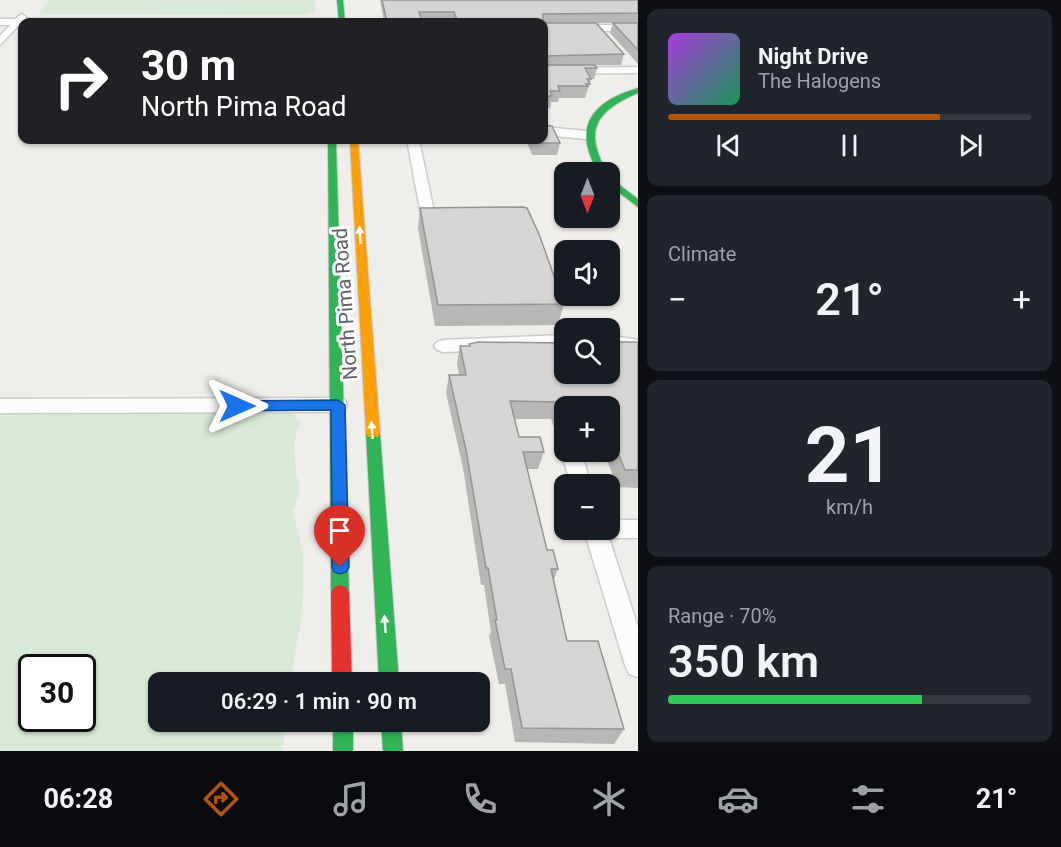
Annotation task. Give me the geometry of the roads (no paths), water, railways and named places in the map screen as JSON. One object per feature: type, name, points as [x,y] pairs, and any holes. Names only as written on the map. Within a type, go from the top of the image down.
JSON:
[{"type":"main road","points":[[340,0],[342,18]]},
{"type":"main road","points":[[595,162],[587,135],[591,121],[603,108],[621,96],[638,90]]},
{"type":"main road","name":"North Pima Road","points":[[332,144],[342,672]]},
{"type":"main road","name":"North Pima Road","points":[[354,144],[388,672]]},
{"type":"main road","points":[[620,189],[638,204]]},
{"type":"main road","points":[[343,732],[343,751]]},
{"type":"main road","points":[[392,732],[393,751]]},
{"type":"street","points":[[0,17],[18,20]]},
{"type":"street","points":[[224,18],[326,17]]},
{"type":"street","points":[[0,22],[18,20]]},
{"type":"street","points":[[0,42],[18,22]]},
{"type":"street","points":[[548,28],[638,28]]},
{"type":"street","points":[[598,28],[609,41]]},
{"type":"street","points":[[623,58],[637,72]]},
{"type":"street","points":[[548,71],[637,72]]},
{"type":"street","points":[[548,131],[587,135]]},
{"type":"street","points":[[414,144],[429,220],[451,220]]},
{"type":"street","points":[[443,346],[554,341]]},
{"type":"street","points":[[620,344],[638,346]]},
{"type":"street","points":[[0,406],[338,405]]},
{"type":"street","points":[[620,529],[638,529]]},
{"type":"street","points":[[598,540],[638,665]]}]
